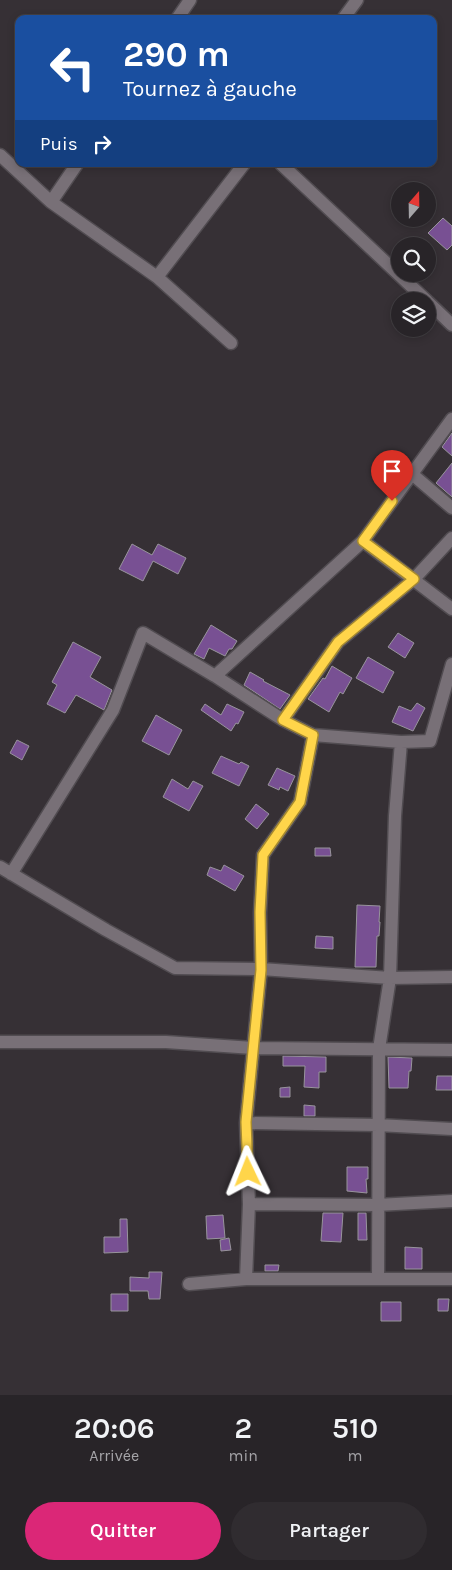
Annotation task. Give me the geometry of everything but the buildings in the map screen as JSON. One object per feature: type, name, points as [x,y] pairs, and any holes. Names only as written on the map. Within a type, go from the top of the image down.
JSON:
[{"type":"street","points":[[180,15],[190,0]]},
{"type":"street","points":[[346,15],[357,0]]},
{"type":"street","points":[[0,155],[51,202],[157,277],[231,343]]},
{"type":"street","points":[[51,202],[75,167]]},
{"type":"street","points":[[157,277],[242,167]]},
{"type":"street","points":[[284,167],[416,292]]},
{"type":"street","points":[[436,310],[452,325]]},
{"type":"street","points":[[215,676],[363,541],[452,421]]},
{"type":"street","points":[[412,474],[452,508]]},
{"type":"street","points":[[283,720],[338,642],[414,579],[452,538]]},
{"type":"street","points":[[363,541],[452,609]]},
{"type":"street","points":[[11,874],[113,710],[143,634],[215,676],[283,720],[313,735],[401,742],[430,742],[452,664]]},
{"type":"street","points":[[246,1279],[249,1204],[246,1122],[261,970],[260,912],[263,855],[300,802],[313,735]]},
{"type":"street","points":[[378,1279],[379,1049],[390,978],[395,816],[401,742]]},
{"type":"street","points":[[0,867],[106,930],[175,968],[261,970],[390,978],[452,977]]},
{"type":"street","points":[[0,1042],[166,1042],[253,1048],[452,1050]]},
{"type":"street","points":[[246,1122],[452,1129]]},
{"type":"street","points":[[249,1204],[377,1205],[452,1201]]},
{"type":"street","points":[[189,1284],[246,1279],[452,1279]]},
{"type":"route","points":[[248,1172],[246,1122],[261,970],[260,912],[263,855],[300,802],[313,735],[283,720],[338,642],[414,579],[363,541],[392,501]]}]
